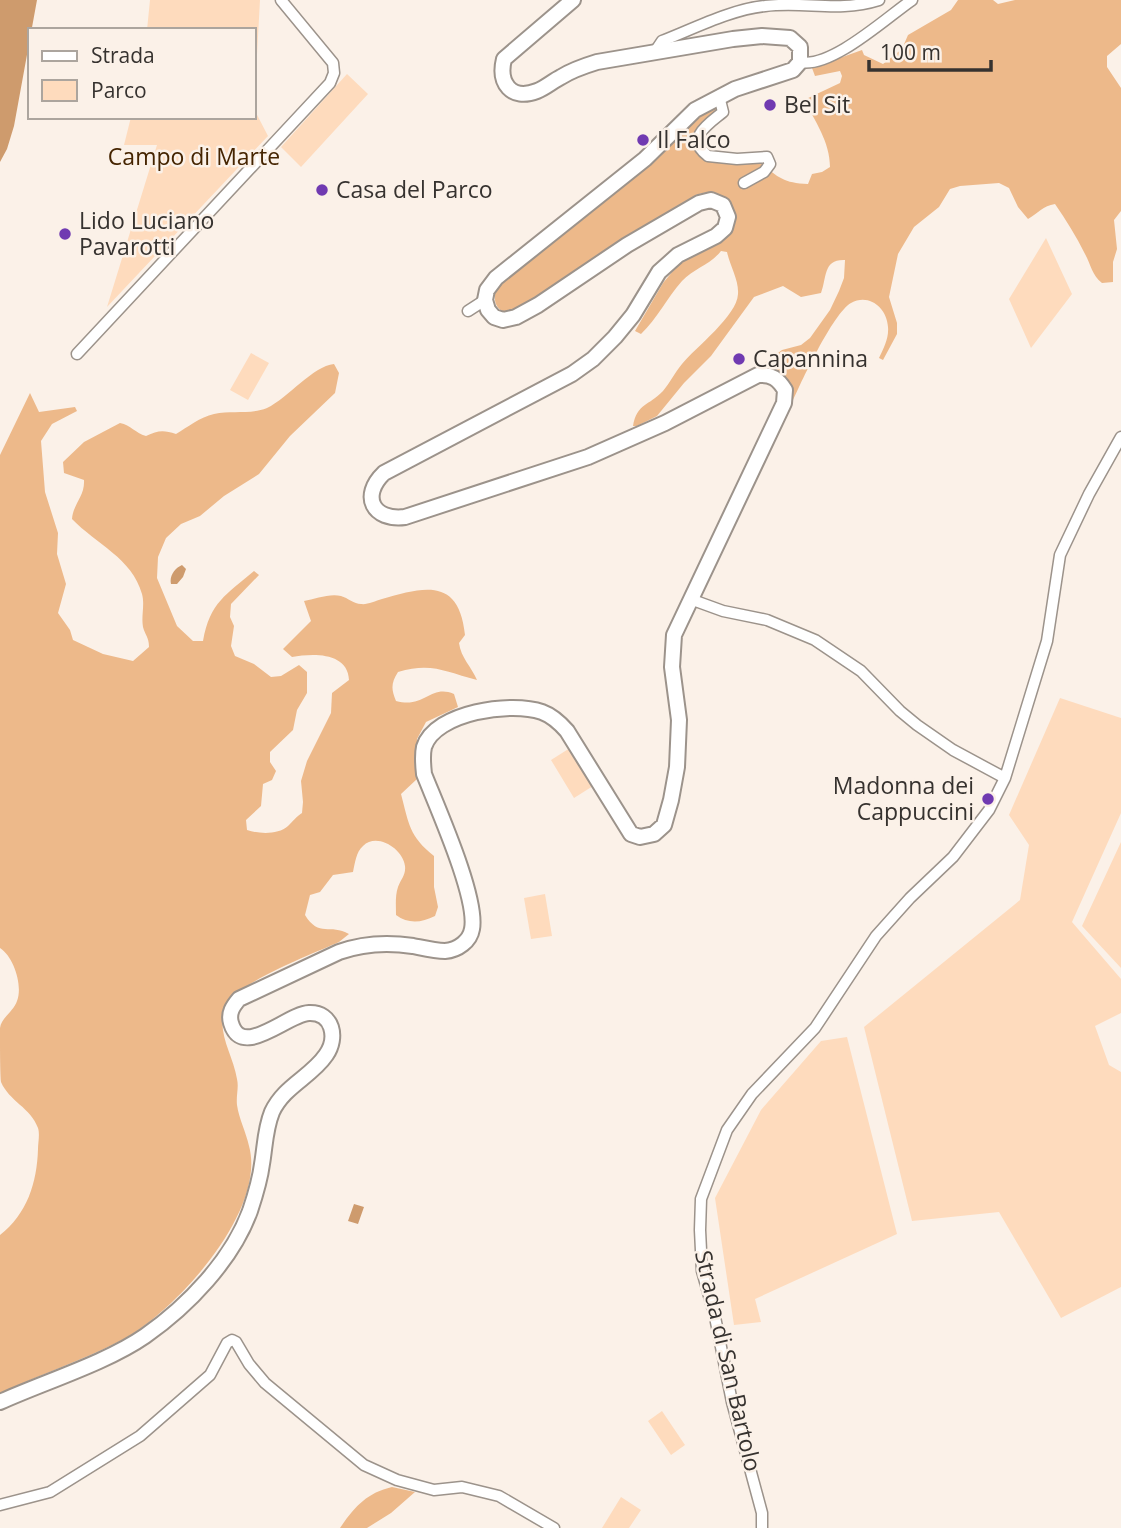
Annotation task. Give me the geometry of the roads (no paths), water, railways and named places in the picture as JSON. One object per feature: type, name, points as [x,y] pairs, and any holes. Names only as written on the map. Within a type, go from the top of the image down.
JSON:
[{"type":"street","points":[[76,354],[330,83],[334,73],[333,64],[326,52],[281,0]]},
{"type":"street","points":[[0,1402],[102,1358],[145,1336],[191,1296],[236,1240],[257,1189],[272,1111],[288,1088],[326,1055],[332,1045],[334,1031],[327,1019],[310,1013],[294,1017],[252,1038],[242,1037],[234,1031],[230,1020],[232,1007],[239,999],[356,946],[381,943],[445,951],[457,948],[468,940],[472,928],[472,913],[466,884],[424,774],[425,744],[438,729],[453,720],[498,708],[522,708],[542,712],[557,720],[568,731],[631,834],[640,837],[654,834],[664,825],[677,767],[679,720],[672,667],[674,635],[784,403],[785,390],[777,378],[766,374],[758,375],[665,423],[588,457],[405,517],[394,518],[379,513],[373,506],[371,494],[375,482],[384,473],[572,374],[593,359],[633,316],[659,272],[678,255],[716,236],[725,228],[727,217],[723,205],[711,200],[699,203],[627,245],[516,317],[503,320],[494,317],[488,310],[485,300],[496,278],[645,159],[695,110],[719,96],[793,70],[800,62],[800,47],[790,38],[782,36],[733,39],[597,62],[577,68],[536,91],[511,91],[504,84],[501,72],[504,59],[573,0]]},
{"type":"street","points":[[654,53],[662,41],[754,7],[779,5],[842,8],[879,0]]},
{"type":"street","points":[[800,62],[817,62],[860,39],[912,0]]},
{"type":"street","points":[[719,96],[723,112],[704,125],[699,140],[700,147],[708,156],[767,158],[770,164],[764,172],[744,183]]},
{"type":"street","points":[[468,311],[485,300]]},
{"type":"street","name":"Strada di San Bartolo","points":[[762,1528],[762,1513],[732,1402],[715,1317],[702,1271],[701,1199],[727,1130],[752,1094],[815,1028],[876,936],[910,898],[953,857],[989,810],[1005,778],[1047,641],[1060,555],[1089,494],[1121,437]]},
{"type":"street","points":[[690,599],[723,611],[767,620],[816,640],[862,671],[917,725],[972,761],[1005,778]]},
{"type":"street","points":[[0,1505],[50,1492],[140,1436],[210,1375],[227,1343],[232,1340],[265,1383],[364,1465],[397,1480],[434,1490],[462,1487],[499,1496],[554,1528]]},
{"type":"place","name":"Bel Sit","points":[[770,105]]},
{"type":"place","name":"Il Falco","points":[[643,140]]},
{"type":"place","name":"Casa del Parco","points":[[322,190]]},
{"type":"place","name":"Lido Luciano Pavarotti","points":[[65,234]]},
{"type":"place","name":"Capannina","points":[[739,359]]},
{"type":"place","name":"Madonna dei Cappuccini","points":[[988,799]]},
{"type":"park label","name":"Campo di Marte","points":[[194,157]]}]
